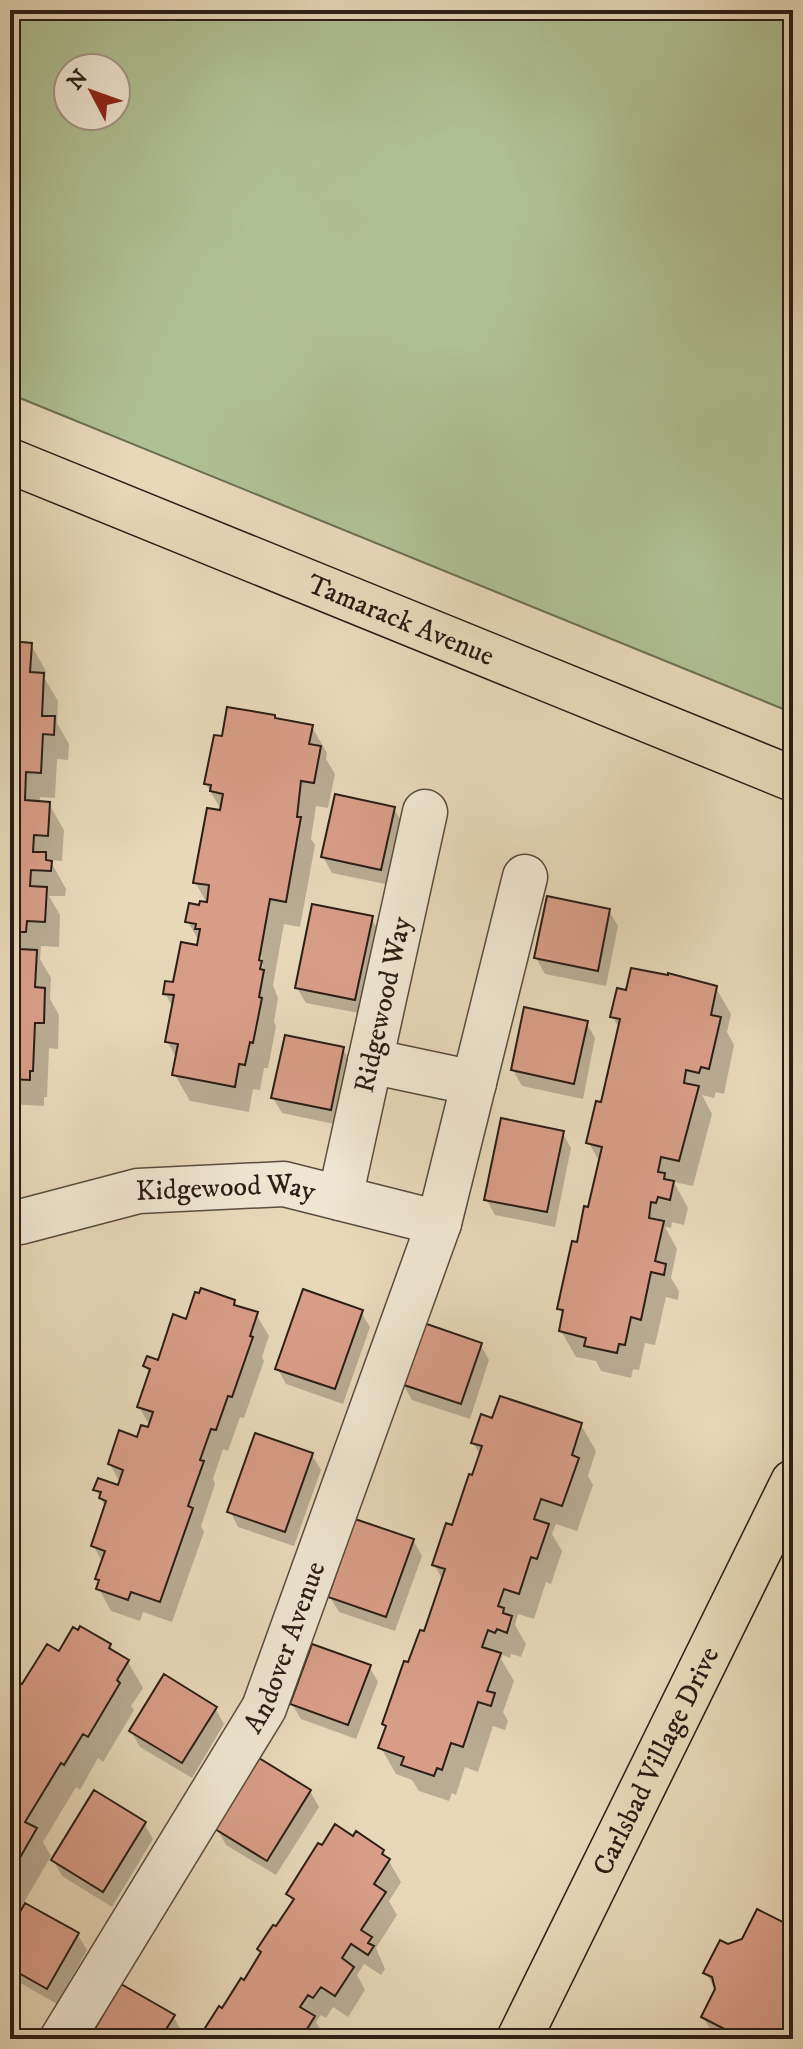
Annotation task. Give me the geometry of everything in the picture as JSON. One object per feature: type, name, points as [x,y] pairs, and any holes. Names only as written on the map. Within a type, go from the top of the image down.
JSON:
[{"type":"main road","name":"Tamarack Avenue","points":[[10,461],[793,779]]},
{"type":"main road","name":"Carlsbad Village Drive","points":[[519,2039],[793,1482]]},
{"type":"street","name":"Ridgewood Way","points":[[340,1198],[425,812]]},
{"type":"street","points":[[439,1223],[525,877]]},
{"type":"street","points":[[370,1061],[474,1083]]},
{"type":"street","name":"Kidgewood Way","points":[[13,1232],[138,1191],[284,1184],[439,1223]]},
{"type":"street","name":"Andover Avenue","points":[[62,2039],[264,1708],[439,1223]]},
{"type":"green space","points":[[10,10],[793,10],[793,713],[10,394]]},
{"type":"building","points":[[10,641],[32,643],[30,672],[44,673],[42,716],[55,716],[54,735],[43,734],[41,773],[26,772],[25,800],[50,802],[48,836],[34,835],[33,852],[46,852],[46,860],[52,861],[51,871],[31,870],[30,886],[47,887],[45,922],[27,921],[26,932],[20,932],[19,949],[37,950],[35,987],[45,988],[44,1023],[35,1023],[30,1080],[10,1079]]},
{"type":"building","points":[[227,707],[313,725],[309,744],[321,746],[314,783],[301,781],[297,817],[301,817],[286,902],[270,899],[259,960],[262,961],[260,969],[264,970],[259,997],[262,998],[253,1043],[250,1042],[245,1065],[239,1064],[235,1087],[172,1075],[178,1044],[165,1042],[174,995],[163,994],[165,981],[173,982],[181,942],[197,945],[200,929],[195,929],[196,924],[185,922],[189,903],[199,905],[200,901],[207,902],[209,885],[193,883],[207,808],[220,810],[223,794],[210,791],[211,785],[204,784],[214,735],[222,736]]},
{"type":"building","points":[[335,794],[395,807],[381,870],[321,857]]},
{"type":"building","points":[[547,896],[610,909],[598,971],[534,958]]},
{"type":"building","points":[[312,904],[373,916],[355,1000],[295,988]]},
{"type":"building","points":[[631,968],[668,973],[717,986],[711,1015],[721,1017],[709,1069],[701,1067],[699,1073],[686,1070],[684,1083],[699,1086],[679,1161],[661,1157],[658,1172],[665,1173],[664,1179],[674,1181],[670,1200],[658,1197],[656,1203],[651,1202],[649,1218],[664,1221],[655,1261],[666,1264],[664,1275],[651,1272],[641,1320],[631,1317],[625,1345],[619,1344],[617,1353],[584,1346],[586,1338],[559,1331],[563,1310],[557,1309],[572,1241],[577,1242],[602,1147],[586,1143],[596,1101],[601,1102],[620,1019],[610,1017],[617,988],[626,990]]},
{"type":"building","points":[[524,1007],[588,1021],[574,1084],[511,1070]]},
{"type":"building","points":[[285,1035],[344,1047],[331,1110],[271,1098]]},
{"type":"building","points":[[501,1118],[564,1131],[547,1212],[484,1200]]},
{"type":"building","points":[[201,1288],[235,1300],[234,1305],[258,1312],[250,1336],[253,1337],[232,1397],[228,1396],[216,1430],[211,1429],[200,1460],[204,1461],[188,1506],[193,1508],[160,1602],[131,1592],[128,1600],[96,1589],[99,1580],[95,1579],[105,1551],[91,1546],[106,1501],[99,1498],[101,1492],[93,1490],[98,1478],[118,1485],[123,1470],[108,1464],[119,1430],[137,1437],[141,1425],[148,1427],[153,1412],[137,1407],[150,1369],[143,1366],[147,1356],[158,1360],[173,1314],[186,1319],[195,1292],[199,1293]]},
{"type":"building","points":[[303,1289],[363,1310],[335,1389],[275,1369]]},
{"type":"building","points":[[421,1322],[482,1343],[461,1404],[401,1384]]},
{"type":"building","points":[[500,1396],[582,1423],[572,1455],[579,1458],[562,1506],[541,1499],[534,1519],[549,1524],[537,1559],[531,1557],[519,1594],[504,1589],[498,1606],[504,1608],[503,1613],[512,1616],[507,1633],[488,1630],[482,1647],[501,1653],[487,1691],[495,1693],[491,1706],[478,1702],[463,1747],[451,1743],[442,1770],[437,1768],[434,1776],[401,1765],[404,1757],[378,1748],[386,1726],[382,1724],[404,1661],[408,1662],[420,1630],[424,1631],[445,1569],[432,1565],[446,1523],[452,1525],[482,1446],[471,1443],[481,1414],[492,1418]]},
{"type":"building","points":[[255,1433],[313,1453],[285,1532],[227,1512]]},
{"type":"building","points":[[355,1519],[414,1539],[386,1617],[328,1597]]},
{"type":"building","points":[[80,1626],[111,1644],[109,1648],[129,1660],[117,1680],[120,1683],[88,1737],[83,1734],[64,1765],[61,1763],[25,1822],[37,1828],[10,1875],[10,1697],[13,1692],[10,1691],[10,1683],[12,1679],[22,1684],[47,1644],[59,1651],[73,1627],[78,1630]]},
{"type":"building","points":[[312,1644],[371,1665],[348,1725],[290,1704]]},
{"type":"building","points":[[164,1674],[217,1707],[182,1763],[129,1731]]},
{"type":"building","points":[[259,1758],[311,1790],[267,1861],[215,1829]]},
{"type":"building","points":[[94,1790],[146,1822],[103,1892],[51,1860]]},
{"type":"building","points":[[335,1824],[353,1836],[356,1831],[384,1850],[382,1854],[390,1859],[374,1884],[386,1892],[361,1930],[372,1937],[368,1943],[374,1946],[368,1955],[351,1944],[342,1958],[354,1967],[335,1996],[321,1987],[313,1998],[308,1995],[300,2007],[315,2016],[301,2039],[198,2039],[219,2006],[222,2008],[241,1978],[244,1980],[261,1952],[257,1949],[294,1899],[286,1894],[318,1843],[322,1845]]},
{"type":"building","points":[[25,1903],[79,1933],[47,1989],[10,1968],[10,1930]]},
{"type":"building","points":[[757,1909],[793,1927],[793,2010],[779,2039],[744,2039],[701,2017],[715,1989],[712,1977],[703,1973],[720,1940],[728,1944],[742,1939]]},
{"type":"building","points":[[121,1984],[175,2015],[160,2039],[89,2039]]}]
